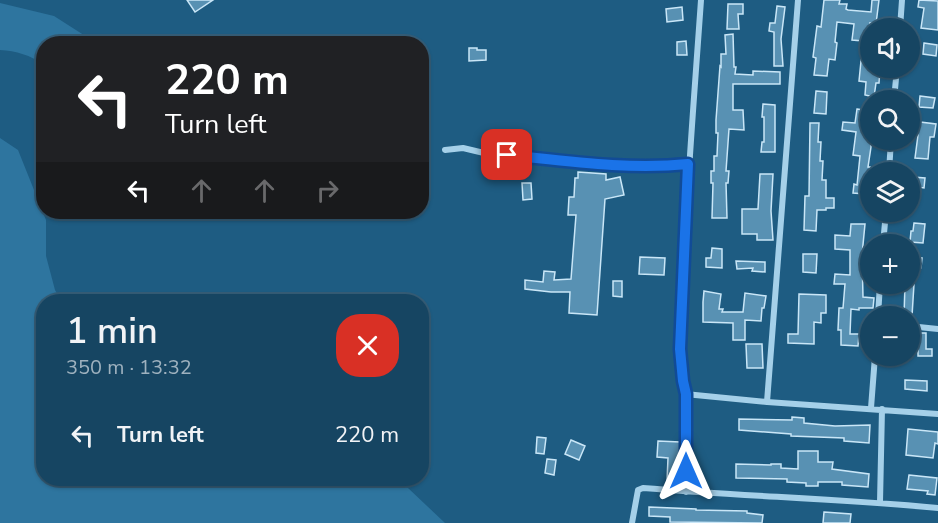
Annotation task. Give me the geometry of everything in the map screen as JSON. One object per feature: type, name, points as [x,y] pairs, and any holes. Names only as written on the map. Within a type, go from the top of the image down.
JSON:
[{"type":"street","points":[[686,492],[686,394],[680,349],[688,164],[701,0]]},
{"type":"street","points":[[767,402],[798,0]]},
{"type":"street","points":[[901,18],[902,0]]},
{"type":"street","points":[[444,150],[463,148],[484,153],[622,166],[688,164]]},
{"type":"street","points":[[920,327],[938,329]]},
{"type":"street","points":[[871,408],[873,366]]},
{"type":"street","points":[[686,394],[938,414]]},
{"type":"street","points":[[880,502],[882,409]]},
{"type":"street","points":[[632,523],[640,488],[880,502],[938,508]]},
{"type":"shaded area","points":[[0,3],[54,16],[85,36],[36,36],[36,61],[23,54],[0,50]]},
{"type":"shaded area","points":[[0,138],[18,150],[36,195],[36,219],[46,220],[46,256],[57,294],[36,294],[36,486],[404,486],[445,523],[0,523]]},
{"type":"building","points":[[187,0],[213,0],[195,12]]},
{"type":"building","points":[[824,0],[840,0],[839,4],[847,4],[846,9],[848,10],[871,12],[872,0],[879,0],[877,18],[860,18],[860,41],[852,40],[854,24],[837,22],[835,60],[829,59],[827,76],[814,75],[816,58],[813,57],[817,26],[821,27]]},
{"type":"building","points":[[919,0],[938,1],[938,30],[921,28],[924,8],[918,7]]},
{"type":"building","points":[[728,4],[743,4],[743,14],[738,14],[739,29],[727,29]]},
{"type":"building","points":[[777,6],[785,7],[781,39],[783,66],[774,66],[774,32],[769,31],[770,23],[775,23]]},
{"type":"building","points":[[682,7],[683,20],[667,22],[666,9]]},
{"type":"building","points":[[733,34],[735,74],[753,75],[753,71],[780,72],[780,84],[733,84],[733,110],[743,110],[744,130],[729,129],[726,171],[729,171],[728,183],[726,183],[727,218],[712,218],[711,171],[714,171],[714,156],[717,156],[716,120],[721,54],[726,54],[725,35]]},
{"type":"building","points":[[686,41],[687,55],[677,55],[677,42]]},
{"type":"building","points":[[924,43],[937,45],[936,56],[923,54]]},
{"type":"building","points":[[469,48],[486,50],[486,60],[469,61]]},
{"type":"building","points":[[860,71],[860,78],[879,78],[875,90],[865,90],[866,82],[859,81]]},
{"type":"building","points":[[816,91],[827,92],[826,114],[814,113]]},
{"type":"building","points":[[920,96],[935,98],[933,108],[920,107]]},
{"type":"building","points":[[763,104],[775,105],[775,152],[761,152],[762,142],[764,142]]},
{"type":"building","points":[[857,109],[860,109],[860,150],[871,150],[869,162],[860,162],[860,194],[853,193],[854,184],[857,185],[860,156],[853,155],[856,132],[842,130],[843,122],[855,123]]},
{"type":"building","points":[[920,122],[936,124],[934,137],[930,137],[928,159],[915,158],[916,150],[920,150]]},
{"type":"building","points":[[810,123],[819,123],[820,161],[823,161],[822,180],[826,180],[826,198],[834,198],[834,208],[817,210],[816,231],[804,230],[805,196],[809,196]]},
{"type":"building","points":[[578,172],[606,174],[606,180],[620,177],[624,195],[605,199],[597,315],[569,313],[570,292],[525,289],[525,280],[543,282],[544,271],[555,272],[554,280],[571,279],[576,215],[568,215],[569,197],[574,197],[575,178],[578,178]]},
{"type":"building","points":[[760,174],[773,174],[771,211],[773,240],[757,240],[757,234],[742,234],[742,209],[758,209]]},
{"type":"building","points":[[920,178],[925,178],[924,188],[920,187]]},
{"type":"building","points":[[522,183],[531,183],[532,199],[523,200]]},
{"type":"building","points":[[914,223],[925,224],[923,243],[920,243],[920,234],[911,234]]},
{"type":"building","points":[[851,224],[865,224],[864,234],[860,234],[860,294],[863,294],[863,297],[874,298],[873,306],[860,306],[859,310],[851,309],[850,334],[859,334],[858,346],[841,345],[841,330],[838,330],[839,308],[843,308],[845,284],[834,284],[835,274],[850,275],[850,250],[835,249],[835,235],[850,236]]},
{"type":"building","points":[[712,248],[722,249],[722,268],[706,267],[706,258],[711,258]]},
{"type":"building","points":[[803,254],[817,254],[816,273],[803,272]]},
{"type":"building","points":[[640,257],[665,258],[664,275],[639,274]]},
{"type":"building","points":[[736,261],[765,262],[765,272],[752,271],[753,268],[737,269]]},
{"type":"building","points":[[613,281],[622,281],[622,297],[613,296]]},
{"type":"building","points":[[704,291],[721,294],[719,309],[723,309],[722,312],[743,312],[745,293],[766,296],[761,321],[745,320],[745,340],[733,340],[733,323],[703,322]]},
{"type":"building","points":[[799,294],[826,295],[826,313],[821,313],[821,323],[814,322],[814,344],[788,343],[788,334],[798,334]]},
{"type":"building","points":[[905,294],[913,294],[913,306],[904,306]]},
{"type":"building","points":[[920,333],[926,333],[926,349],[932,349],[932,356],[920,356]]},
{"type":"building","points":[[746,344],[762,344],[763,368],[747,368]]},
{"type":"building","points":[[905,380],[927,381],[927,391],[905,389]]},
{"type":"building","points":[[792,417],[804,418],[804,423],[835,426],[870,425],[869,443],[844,441],[844,438],[791,436],[791,434],[739,430],[739,419],[792,420]]},
{"type":"building","points":[[908,429],[938,432],[938,444],[935,443],[933,458],[906,455]]},
{"type":"building","points":[[537,437],[546,438],[544,454],[536,453]]},
{"type":"building","points":[[571,440],[585,446],[579,460],[565,454]]},
{"type":"building","points":[[658,441],[680,442],[676,481],[667,481],[668,458],[657,457]]},
{"type":"building","points":[[798,451],[818,451],[818,462],[833,462],[832,469],[869,474],[868,487],[842,485],[842,482],[818,482],[818,486],[806,486],[806,483],[787,482],[787,479],[736,478],[736,464],[781,464],[781,468],[798,469]]},
{"type":"building","points":[[547,459],[556,460],[554,475],[545,473]]},
{"type":"building","points":[[909,475],[937,478],[935,495],[927,494],[928,491],[907,489]]},
{"type":"building","points":[[649,507],[747,511],[747,513],[763,515],[762,523],[670,522],[670,517],[649,516]]},
{"type":"building","points":[[824,512],[851,514],[850,523],[823,523]]},
{"type":"route","points":[[507,155],[622,166],[688,164],[680,349],[686,394],[686,471]]}]
